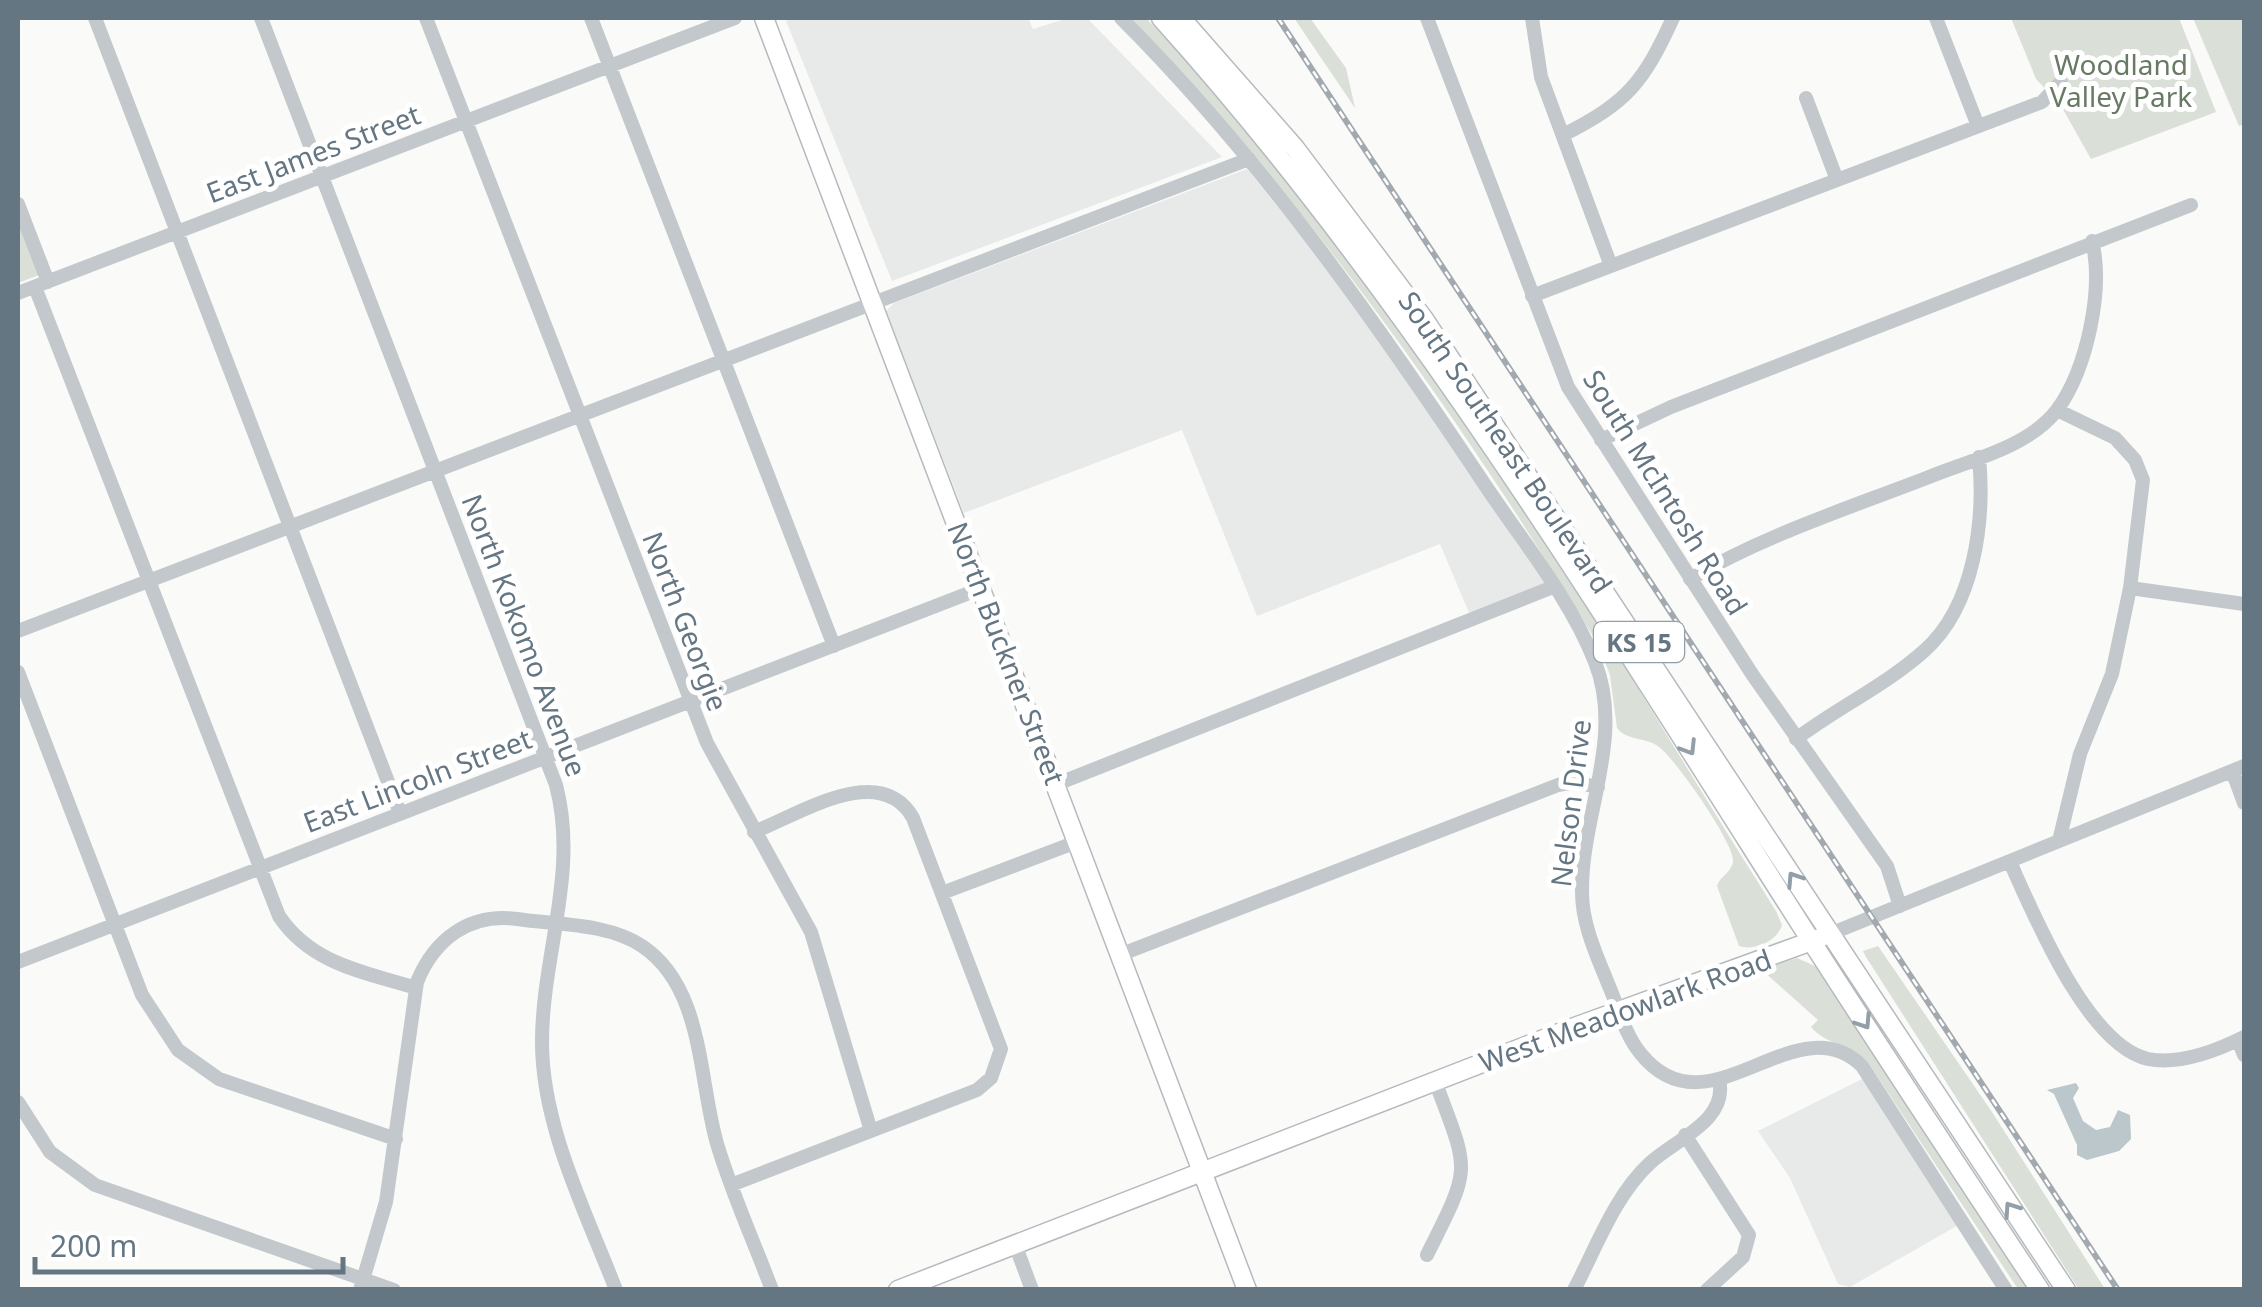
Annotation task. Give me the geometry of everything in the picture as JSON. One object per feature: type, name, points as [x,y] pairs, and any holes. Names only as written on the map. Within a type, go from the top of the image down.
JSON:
[{"type":"main road","name":"North Buckner Street","points":[[764,18],[1247,1290]]},
{"type":"main road","name":"South Southeast Boulevard","points":[[1161,18],[1278,152],[1388,294],[1545,526],[2040,1290]]},
{"type":"main road","name":"South Southeast Boulevard","points":[[1181,18],[1294,148],[1424,318],[2066,1290]]},
{"type":"main road","name":"West Meadowlark Road","points":[[898,1290],[1435,1081],[1830,934]]},
{"type":"street","points":[[96,18],[400,813]]},
{"type":"street","name":"North Kokomo Avenue","points":[[261,18],[561,805],[566,840],[542,1042],[550,1107],[616,1290]]},
{"type":"street","name":"North Georgie","points":[[426,18],[690,701],[720,772],[812,934],[872,1131]]},
{"type":"street","points":[[592,18],[834,646]]},
{"type":"street","name":"East James Street","points":[[18,294],[735,18]]},
{"type":"street","name":"Nelson Drive","points":[[1122,18],[1248,158],[1357,298],[1553,587],[1595,661],[1606,704],[1582,895],[1587,928],[1636,1048],[1662,1074],[1690,1082],[1719,1080],[1812,1047],[1837,1048],[1854,1058],[2006,1290]]},
{"type":"street","name":"South McIntosh Road","points":[[1427,18],[1568,388],[1796,739],[1887,866],[1900,906]]},
{"type":"street","points":[[1532,18],[1535,56],[1612,266]]},
{"type":"street","points":[[1562,135],[1625,98],[1647,73],[1673,18]]},
{"type":"street","points":[[1936,18],[1978,126]]},
{"type":"street","points":[[1532,296],[2042,102],[2061,82]]},
{"type":"street","points":[[1806,98],[1837,180]]},
{"type":"street","points":[[18,632],[1248,158]]},
{"type":"street","points":[[18,204],[41,284],[148,581],[278,916],[314,954],[416,988]]},
{"type":"street","points":[[1601,440],[1671,406],[2191,204]]},
{"type":"street","points":[[1690,579],[1743,551],[2021,438],[2057,410],[2086,340],[2097,295],[2092,242]]},
{"type":"street","points":[[2057,410],[2115,438],[2140,469],[2143,480],[2130,588],[2112,674],[2080,754],[2059,841]]},
{"type":"street","points":[[1796,739],[1910,662],[1952,618],[1980,527],[1979,457]]},
{"type":"street","points":[[1057,784],[1553,587]]},
{"type":"street","name":"East Lincoln Street","points":[[18,962],[982,588]]},
{"type":"street","points":[[2130,588],[2244,604]]},
{"type":"street","points":[[18,672],[151,1014],[195,1065],[219,1079],[396,1138]]},
{"type":"street","points":[[2239,769],[2244,803]]},
{"type":"street","name":"West Meadowlark Road","points":[[1830,934],[2239,769]]},
{"type":"street","points":[[1122,954],[1558,785],[1574,782],[1598,787]]},
{"type":"street","points":[[731,1184],[978,1090],[991,1078],[1001,1055],[999,1036],[913,818],[892,796],[863,790],[754,832]]},
{"type":"street","points":[[942,893],[1079,840]]},
{"type":"street","points":[[2010,862],[2063,968],[2106,1032],[2122,1048],[2149,1059],[2174,1060],[2241,1038],[2244,1055]]},
{"type":"street","points":[[362,1284],[381,1226],[416,988],[434,952],[471,922],[500,917],[627,937],[652,954],[674,977],[689,1013],[709,1117],[772,1290]]},
{"type":"street","points":[[1574,1290],[1629,1186],[1720,1105],[1719,1080]]},
{"type":"street","points":[[1427,1255],[1463,1180],[1462,1150],[1435,1081]]},
{"type":"street","points":[[18,1102],[50,1152],[95,1185],[362,1284],[394,1290]]},
{"type":"street","points":[[1686,1135],[1749,1235],[1743,1257],[1706,1290]]},
{"type":"street","points":[[1015,1244],[1032,1290]]},
{"type":"shaded area","points":[[1028,18],[1033,29],[1068,18],[1087,18],[1222,157],[892,281],[786,21]]},
{"type":"shaded area","points":[[1247,169],[1390,346],[1553,587],[1472,620],[1440,544],[1257,616],[1182,430],[964,513],[886,311],[894,303]]},
{"type":"shaded area","points":[[1868,1076],[1962,1223],[1850,1287],[1838,1284],[1790,1178],[1758,1131]]},
{"type":"shaded area","points":[[2076,1083],[2079,1088],[2073,1098],[2083,1121],[2096,1130],[2110,1127],[2118,1110],[2130,1115],[2131,1139],[2119,1151],[2087,1160],[2077,1155],[2077,1145],[2054,1094],[2047,1090]]},
{"type":"green space","points":[[1130,18],[1146,18],[1238,117],[1325,223],[1407,333],[1560,562],[1776,911],[1782,925],[1770,940],[1751,947],[1739,946],[1717,886],[1733,862],[1725,838],[1666,753],[1617,728],[1610,675],[1599,646],[1439,399],[1322,240]]},
{"type":"green space","points":[[1294,18],[1310,18],[1346,68],[1355,108]]},
{"type":"green space","name":"Woodland Valley Park","points":[[2011,18],[2179,18],[2216,112],[2091,159],[2060,104],[2036,79]]},
{"type":"green space","points":[[2193,18],[2244,18],[2244,124],[2239,126]]},
{"type":"green space","points":[[18,220],[39,275],[18,283]]},
{"type":"green space","points":[[1878,946],[1990,1109],[2105,1289],[2078,1288],[1866,957],[1863,951]]},
{"type":"green space","points":[[1797,958],[1817,967],[2028,1289],[2018,1289],[1867,1061],[1817,1033],[1811,1027],[1818,1020],[1762,970]]},
{"type":"railway","points":[[1278,18],[2118,1290]]}]
